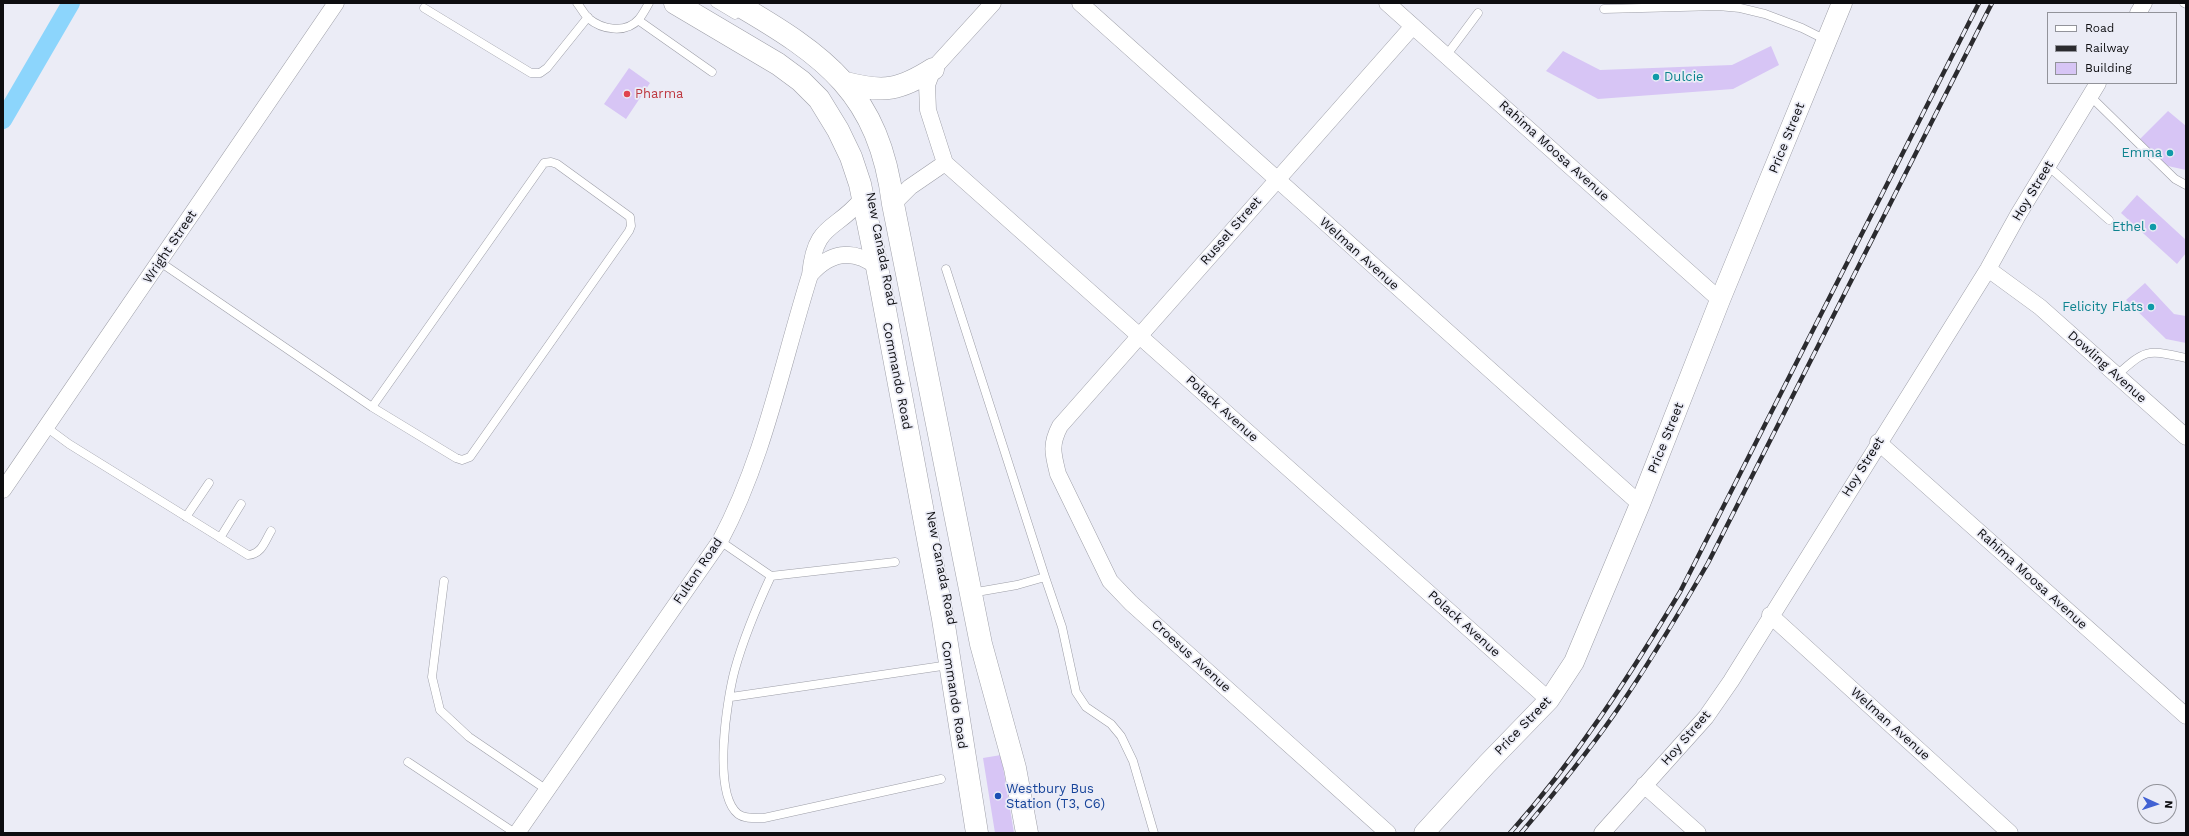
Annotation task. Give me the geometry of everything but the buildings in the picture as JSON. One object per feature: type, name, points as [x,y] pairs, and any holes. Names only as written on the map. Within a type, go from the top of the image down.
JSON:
[{"type":"main road","name":"Commando Road","points":[[675,3],[778,64],[801,81],[819,99],[838,130],[851,156],[860,184],[877,204],[971,593],[981,644],[1014,768],[1027,833]]},
{"type":"main road","name":"Commando Road","points":[[738,11],[792,38],[827,65],[846,83],[862,107],[880,143],[890,178],[877,204],[877,267],[943,619],[949,665],[977,833]]},
{"type":"main road","points":[[846,83],[870,90],[896,87],[912,82],[933,70]]},
{"type":"street","name":"Wright Street","points":[[3,490],[336,3]]},
{"type":"street","points":[[945,163],[926,98],[927,85],[933,70],[993,3]]},
{"type":"street","name":"Welman Avenue","points":[[1080,3],[1276,180],[1640,504]]},
{"type":"street","name":"Rahima Moosa Avenue","points":[[1387,3],[1720,300]]},
{"type":"street","name":"Price Street","points":[[1424,833],[1486,764],[1549,700],[1574,662],[1640,504],[1720,300],[1842,3]]},
{"type":"street","points":[[2139,12],[2144,3]]},
{"type":"street","name":"Russel Street","points":[[1053,439],[1060,426],[1139,335],[1413,26]]},
{"type":"street","name":"Hoy Street","points":[[1602,833],[1706,717],[1988,269],[2094,90]]},
{"type":"street","name":"Fulton Road","points":[[516,833],[720,541],[734,515],[752,469],[810,275],[814,249],[820,237],[827,228],[848,214],[877,204],[910,187],[945,163]]},
{"type":"street","name":"Polack Avenue","points":[[945,163],[1549,700]]},
{"type":"street","points":[[810,275],[827,259],[838,255],[859,256],[868,260],[877,267]]},
{"type":"street","name":"Dowling Avenue","points":[[1988,269],[2040,307],[2186,437]]},
{"type":"street","name":"Croesus Avenue","points":[[1053,439],[1053,456],[1058,474],[1110,580],[1131,603],[1388,833]]},
{"type":"street","name":"Rahima Moosa Avenue","points":[[1878,442],[2186,716]]},
{"type":"street","name":"Welman Avenue","points":[[1770,615],[2010,833]]},
{"type":"street","points":[[1644,785],[1698,833]]},
{"type":"lane","points":[[577,3],[588,18],[601,26],[615,30],[628,27],[638,20],[649,3]]},
{"type":"lane","points":[[715,3],[738,11]]},
{"type":"lane","points":[[1604,9],[1718,6],[1740,8],[1765,14],[1802,28],[1826,40]]},
{"type":"lane","points":[[424,8],[531,72],[540,73],[547,68],[588,18]]},
{"type":"lane","points":[[1446,56],[1478,13]]},
{"type":"lane","points":[[638,20],[712,72]]},
{"type":"lane","points":[[780,41],[821,70],[841,92],[861,126]]},
{"type":"lane","points":[[820,87],[830,99]]},
{"type":"lane","points":[[2094,90],[2175,179],[2186,185]]},
{"type":"lane","points":[[160,262],[372,407],[456,458],[462,460],[470,458],[629,230],[631,226],[630,217],[557,164],[551,162],[544,163],[372,407]]},
{"type":"lane","points":[[2048,166],[2109,220]]},
{"type":"lane","name":"New Canada Road","points":[[864,167],[877,204],[973,647]]},
{"type":"lane","name":"New Canada Road","points":[[877,204],[958,656],[978,780]]},
{"type":"lane","points":[[946,269],[1062,627],[1076,692],[1086,707],[1111,724],[1121,736],[1133,761],[1154,833]]},
{"type":"lane","points":[[2117,375],[2137,357],[2151,351],[2186,358]]},
{"type":"lane","points":[[46,427],[186,517],[248,554],[255,554],[260,551],[271,531]]},
{"type":"lane","points":[[186,517],[210,484]]},
{"type":"lane","points":[[220,538],[241,504]]},
{"type":"lane","points":[[720,541],[771,576],[896,562]]},
{"type":"lane","points":[[771,576],[751,621],[735,670],[723,746],[725,779],[730,806],[738,814],[750,818],[764,818],[941,779]]},
{"type":"lane","points":[[971,593],[1017,585],[1045,577]]},
{"type":"lane","points":[[444,581],[432,677],[440,710],[469,737],[547,790]]},
{"type":"lane","points":[[731,697],[949,665]]},
{"type":"lane","points":[[984,690],[1002,754]]},
{"type":"lane","points":[[408,762],[516,833]]},
{"type":"waterway","points":[[3,120],[71,3]]},
{"type":"railway","points":[[1510,833],[1557,776],[1601,717],[1680,592],[1979,3]]},
{"type":"railway","points":[[1521,833],[1591,746],[1613,716],[1651,659],[1708,563],[1992,3]]},
{"type":"place","name":"Dulcie","points":[[1656,77]]},
{"type":"place","name":"Pharma","points":[[627,94]]},
{"type":"place","name":"Emma","points":[[2170,153]]},
{"type":"place","name":"Ethel","points":[[2153,227]]},
{"type":"place","name":"Felicity Flats","points":[[2151,307]]},
{"type":"place","name":"Westbury Bus Station (T3, C6)","points":[[998,796]]}]
